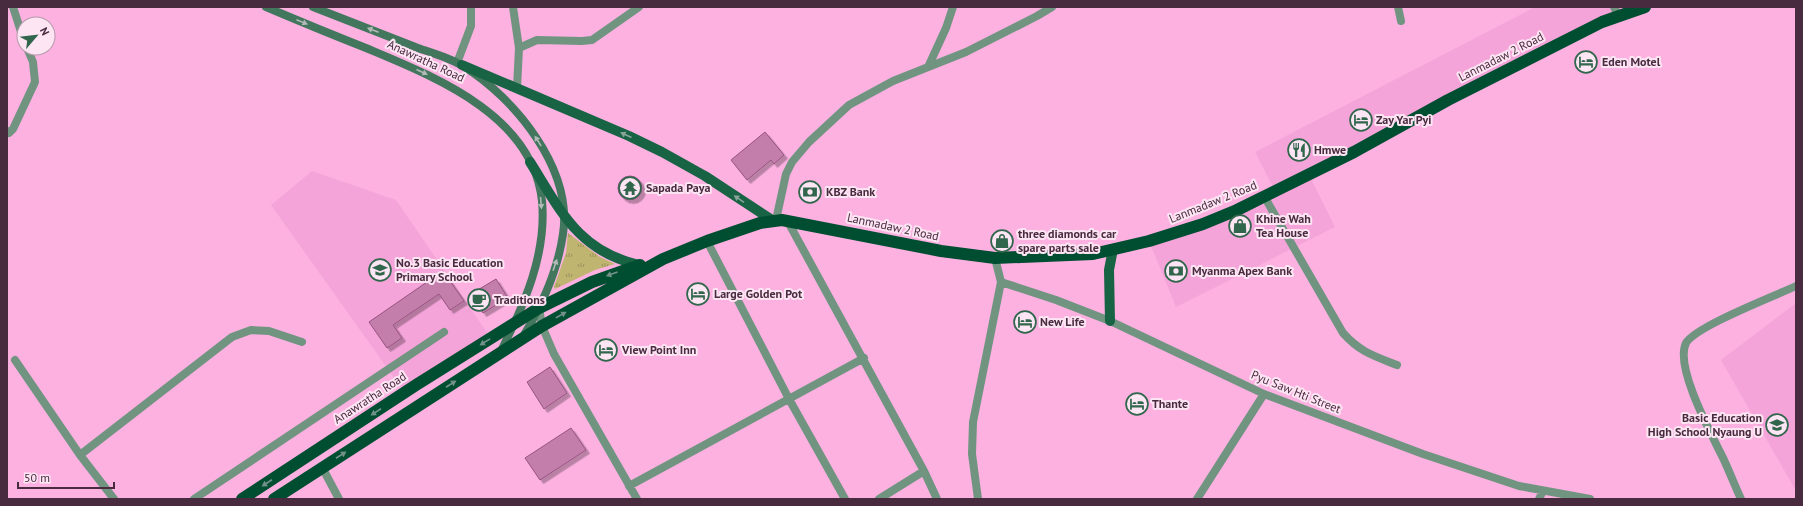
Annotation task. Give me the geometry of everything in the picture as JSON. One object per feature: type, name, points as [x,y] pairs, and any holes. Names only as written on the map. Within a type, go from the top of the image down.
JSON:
[{"type":"highway","name":"Lanmadaw 2 Road","points":[[778,220],[941,251],[995,258],[1093,254],[1149,241],[1203,224],[1237,210],[1354,152],[1485,80],[1602,22],[1616,11],[1645,7]]},
{"type":"highway","points":[[663,259],[707,241],[778,220]]},
{"type":"highway","name":"Anawratha Road","points":[[242,499],[416,385],[539,308],[592,282],[639,265],[663,259]]},
{"type":"highway","name":"Anawratha Road","points":[[274,499],[542,326],[663,259]]},
{"type":"main road","name":"Anawratha Road","points":[[266,7],[444,82],[480,104],[500,122],[517,142],[530,162],[537,180],[542,201],[542,222],[536,264],[515,323],[501,352]]},
{"type":"main road","name":"Anawratha Road","points":[[314,7],[460,64],[487,83],[506,100],[525,121],[538,140],[548,157],[559,188],[564,215],[563,233],[559,255],[539,308],[522,339]]},
{"type":"main road","points":[[460,64],[629,136],[662,152],[778,220]]},
{"type":"main road","points":[[530,162],[564,215],[583,238],[597,249],[615,258],[639,265]]},
{"type":"main road","points":[[1110,321],[1109,270],[1113,249]]},
{"type":"street","points":[[460,64],[471,26],[471,7]]},
{"type":"street","points":[[513,7],[519,48],[517,88]]},
{"type":"street","points":[[519,48],[537,40],[592,40],[639,7]]},
{"type":"street","points":[[929,65],[946,28],[953,7]]},
{"type":"street","points":[[937,499],[924,471],[864,358],[778,220],[786,174],[792,162],[809,142],[849,105],[893,81],[929,65],[966,52],[1038,16],[1052,7]]},
{"type":"street","points":[[1398,7],[1402,21]]},
{"type":"street","points":[[7,131],[10,133],[13,129],[35,82],[33,62],[30,56]]},
{"type":"street","points":[[1264,196],[1343,333],[1354,344],[1367,353],[1397,365]]},
{"type":"street","points":[[707,241],[789,399],[845,499]]},
{"type":"street","points":[[978,499],[972,454],[973,422],[1001,282],[995,258]]},
{"type":"street","name":"Pyu Saw Hti Street","points":[[1001,282],[1056,300],[1110,321],[1264,394],[1423,454],[1519,486],[1590,499]]},
{"type":"street","points":[[1741,499],[1693,394],[1686,370],[1685,347],[1695,334],[1715,323],[1796,286]]},
{"type":"street","points":[[539,308],[542,326],[554,354],[637,499]]},
{"type":"street","points":[[80,455],[232,337],[251,330],[268,331],[302,342]]},
{"type":"street","points":[[194,499],[444,332]]},
{"type":"street","points":[[629,486],[864,358]]},
{"type":"street","points":[[15,360],[80,455],[114,499]]},
{"type":"street","points":[[1197,499],[1264,394]]},
{"type":"street","points":[[322,467],[339,499]]},
{"type":"street","points":[[879,499],[924,471]]},
{"type":"street","points":[[1539,499],[1543,491]]},
{"type":"shaded area","points":[[1535,7],[1635,7],[1310,177],[1335,227],[1176,307],[1149,241],[1276,193],[1255,152]]},
{"type":"shaded area","name":"No.3 Basic Education Primary School","points":[[312,171],[396,200],[488,334],[405,393],[271,205]]},
{"type":"shaded area","name":"Basic Education High School Nyaung U","points":[[1796,303],[1796,491],[1721,360]]},
{"type":"green space","points":[[568,233],[600,257],[615,264],[595,270],[555,289],[554,287],[566,253]]},
{"type":"building","points":[[765,132],[784,155],[774,164],[771,160],[747,180],[731,160]]},
{"type":"building","name":"Sapada Paya","points":[[630,176],[638,180],[642,188],[638,196],[630,200],[622,196],[618,188],[622,180]]},
{"type":"building","points":[[443,271],[464,301],[450,310],[439,294],[393,325],[402,338],[387,348],[369,322]]},
{"type":"building","points":[[496,279],[508,298],[483,313],[471,294]]},
{"type":"building","points":[[550,367],[567,393],[544,409],[527,382]]},
{"type":"building","points":[[571,428],[586,450],[540,480],[525,458]]},
{"type":"place","name":"Eden Motel","points":[[1586,62]]},
{"type":"place","name":"Zay Yar Pyi","points":[[1361,120]]},
{"type":"place","name":"Hmwe","points":[[1299,150]]},
{"type":"place","name":"Sapada Paya","points":[[630,188]]},
{"type":"place","name":"KBZ Bank","points":[[810,192]]},
{"type":"place","name":"Khine Wah Tea House","points":[[1240,226]]},
{"type":"place","name":"three diamonds car spare parts sale","points":[[1002,241]]},
{"type":"place","name":"No.3 Basic Education Primary School","points":[[380,270]]},
{"type":"place","name":"Myanma Apex Bank","points":[[1176,271]]},
{"type":"place","name":"Large Golden Pot","points":[[698,294]]},
{"type":"place","name":"Traditions","points":[[479,300]]},
{"type":"place","name":"New Life","points":[[1025,322]]},
{"type":"place","name":"View Point Inn","points":[[606,350]]},
{"type":"place","name":"Thante","points":[[1137,404]]},
{"type":"place","name":"Basic Education High School Nyaung U","points":[[1777,425]]}]
